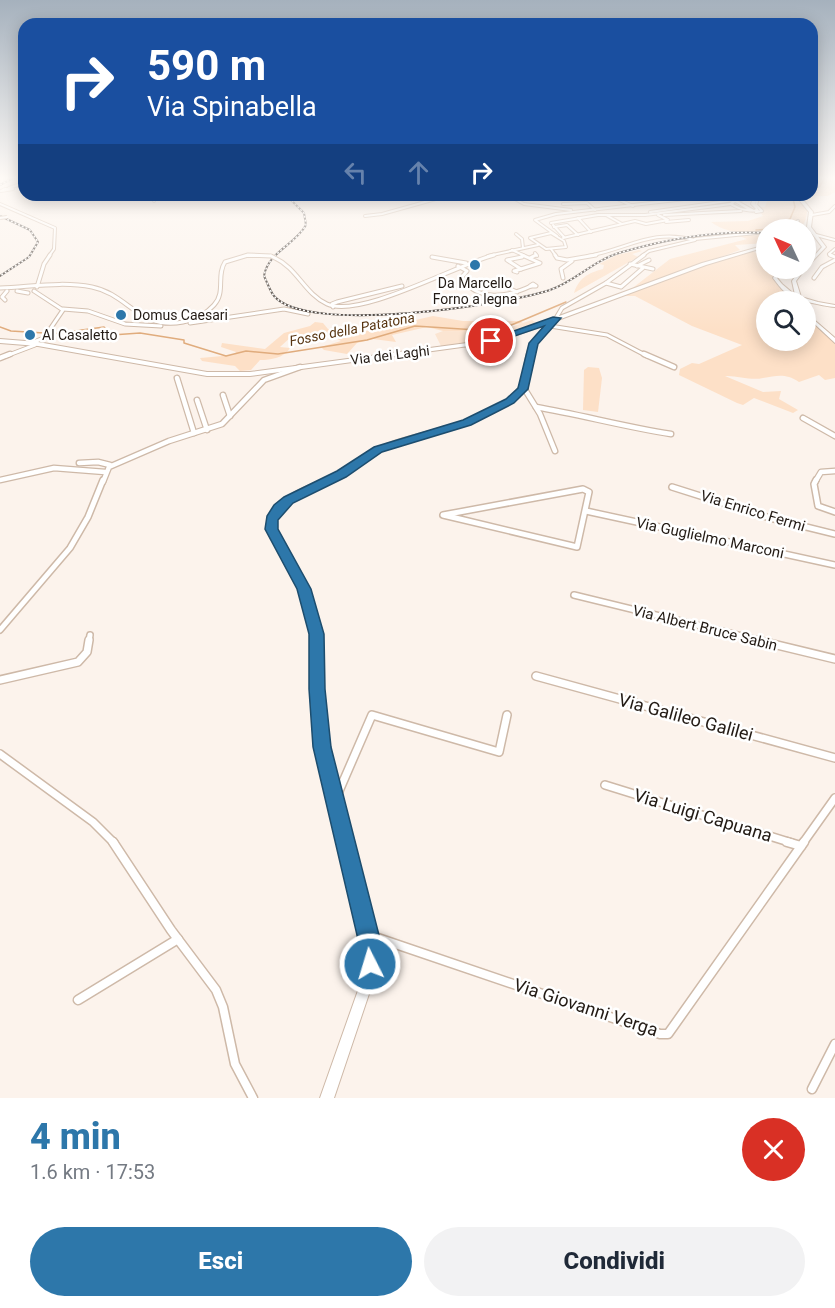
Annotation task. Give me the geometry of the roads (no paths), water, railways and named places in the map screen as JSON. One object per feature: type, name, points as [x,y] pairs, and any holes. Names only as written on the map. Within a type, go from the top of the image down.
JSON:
[{"type":"main road","points":[[816,235],[824,249],[816,257]]},
{"type":"main road","name":"Via dei Laghi","points":[[0,341],[39,343],[211,375],[244,374],[486,342],[553,322],[730,255],[756,248]]},
{"type":"main road","points":[[777,279],[789,291]]},
{"type":"main road","points":[[816,303],[835,306]]},
{"type":"main road","points":[[327,1098],[368,975],[370,958],[368,935],[320,734],[317,634],[304,589],[272,529],[273,516],[289,500],[341,474],[376,451],[474,419],[506,404],[524,388],[532,346],[553,322]]},
{"type":"main road","points":[[816,323],[835,341]]},
{"type":"street","points":[[55,228],[53,250],[44,264],[36,288],[38,297],[63,309],[88,311],[125,324],[176,323],[287,309],[308,314]]},
{"type":"street","points":[[547,228],[561,238]]},
{"type":"street","points":[[548,231],[527,236],[538,245],[551,249],[566,247],[555,228]]},
{"type":"street","points":[[570,228],[578,235]]},
{"type":"street","points":[[587,228],[591,232]]},
{"type":"street","points":[[538,245],[531,236],[548,233],[561,238],[606,228]]},
{"type":"street","points":[[674,368],[629,348],[607,335],[553,322],[562,308],[606,283],[653,249],[695,239],[756,233]]},
{"type":"street","points":[[516,234],[522,239],[523,248]]},
{"type":"street","points":[[816,235],[835,240]]},
{"type":"street","points":[[551,249],[562,260],[617,250],[620,245],[639,240],[670,236],[695,239]]},
{"type":"street","points":[[185,322],[204,314],[218,301],[222,292],[220,270],[223,263],[245,256],[273,257],[291,266],[317,296],[333,307],[357,305],[466,263],[538,245]]},
{"type":"street","points":[[816,275],[822,267],[835,258],[829,255],[835,249]]},
{"type":"street","points":[[512,250],[545,266]]},
{"type":"street","points":[[530,258],[537,256],[535,253]]},
{"type":"street","points":[[521,269],[507,260],[522,255]]},
{"type":"street","points":[[432,257],[466,263]]},
{"type":"street","points":[[563,278],[562,268],[581,258]]},
{"type":"street","points":[[637,266],[649,260]]},
{"type":"street","points":[[517,272],[514,271],[540,263]]},
{"type":"street","points":[[630,264],[653,269]]},
{"type":"street","points":[[458,266],[467,271],[461,277],[463,282],[486,294],[508,296],[531,286]]},
{"type":"street","points":[[606,283],[621,287],[643,267]]},
{"type":"street","points":[[506,287],[517,292]]},
{"type":"street","points":[[0,289],[96,288],[146,319],[176,323]]},
{"type":"street","points":[[317,296],[326,301],[339,301],[401,288]]},
{"type":"street","points":[[0,289],[28,293]]},
{"type":"street","points":[[5,300],[2,297],[7,291]]},
{"type":"street","points":[[333,307],[333,304],[339,301]]},
{"type":"street","points":[[0,358],[39,343],[63,309]]},
{"type":"street","points":[[79,464],[98,462],[100,465],[112,465],[222,424],[265,379],[301,366]]},
{"type":"street","points":[[177,378],[194,433]]},
{"type":"street","points":[[524,388],[536,407],[555,451]]},
{"type":"street","points":[[224,395],[230,416]]},
{"type":"street","points":[[197,400],[207,430]]},
{"type":"street","points":[[536,407],[671,434]]},
{"type":"street","points":[[803,418],[835,436]]},
{"type":"street","points":[[0,630],[70,548],[88,517],[105,472],[112,465]]},
{"type":"street","points":[[0,481],[54,468],[105,472]]},
{"type":"street","points":[[835,471],[820,473],[814,485],[818,506],[835,512]]},
{"type":"street","name":"Via Enrico Fermi","points":[[672,487],[770,518],[835,534]]},
{"type":"street","points":[[583,489],[589,491],[586,511],[579,544],[576,547],[443,515],[583,489]]},
{"type":"street","name":"Via Guglielmo Marconi","points":[[586,511],[835,565]]},
{"type":"street","name":"Via Albert Bruce Sabin","points":[[574,595],[835,659]]},
{"type":"street","points":[[0,680],[81,661],[87,652],[90,635]]},
{"type":"street","name":"Via Galileo Galilei","points":[[536,676],[835,758]]},
{"type":"street","points":[[335,801],[372,715],[499,752],[507,715]]},
{"type":"street","points":[[0,754],[108,836],[219,996],[235,1064],[243,1084],[253,1098]]},
{"type":"street","name":"Via Luigi Capuana","points":[[605,785],[801,846]]},
{"type":"street","name":"Via Giovanni Verga","points":[[368,935],[660,1034],[668,1034],[835,798]]},
{"type":"street","points":[[78,1000],[178,939]]},
{"type":"street","points":[[812,1089],[835,1044]]},
{"type":"waterway","name":"Fosso della Patatona","points":[[52,334],[104,327],[112,335],[140,333],[184,340],[184,343],[226,356],[246,351],[278,354],[367,340],[415,326],[477,330],[509,326],[566,302]]},
{"type":"waterway","name":"Fosso della Patatona","points":[[0,327],[11,331],[44,333]]},
{"type":"railway","points":[[0,276],[29,257],[38,242],[26,228]]},
{"type":"railway","points":[[304,228],[276,255],[267,268],[264,276],[274,296],[293,308],[325,314],[364,315],[452,309],[527,296],[550,290],[602,260],[640,247],[712,234],[756,232]]},
{"type":"place","name":"Da Marcello Forno a legna","points":[[475,265]]},
{"type":"place","name":"Domus Caesari","points":[[121,315]]},
{"type":"place","name":"Al Casaletto","points":[[30,335]]}]
